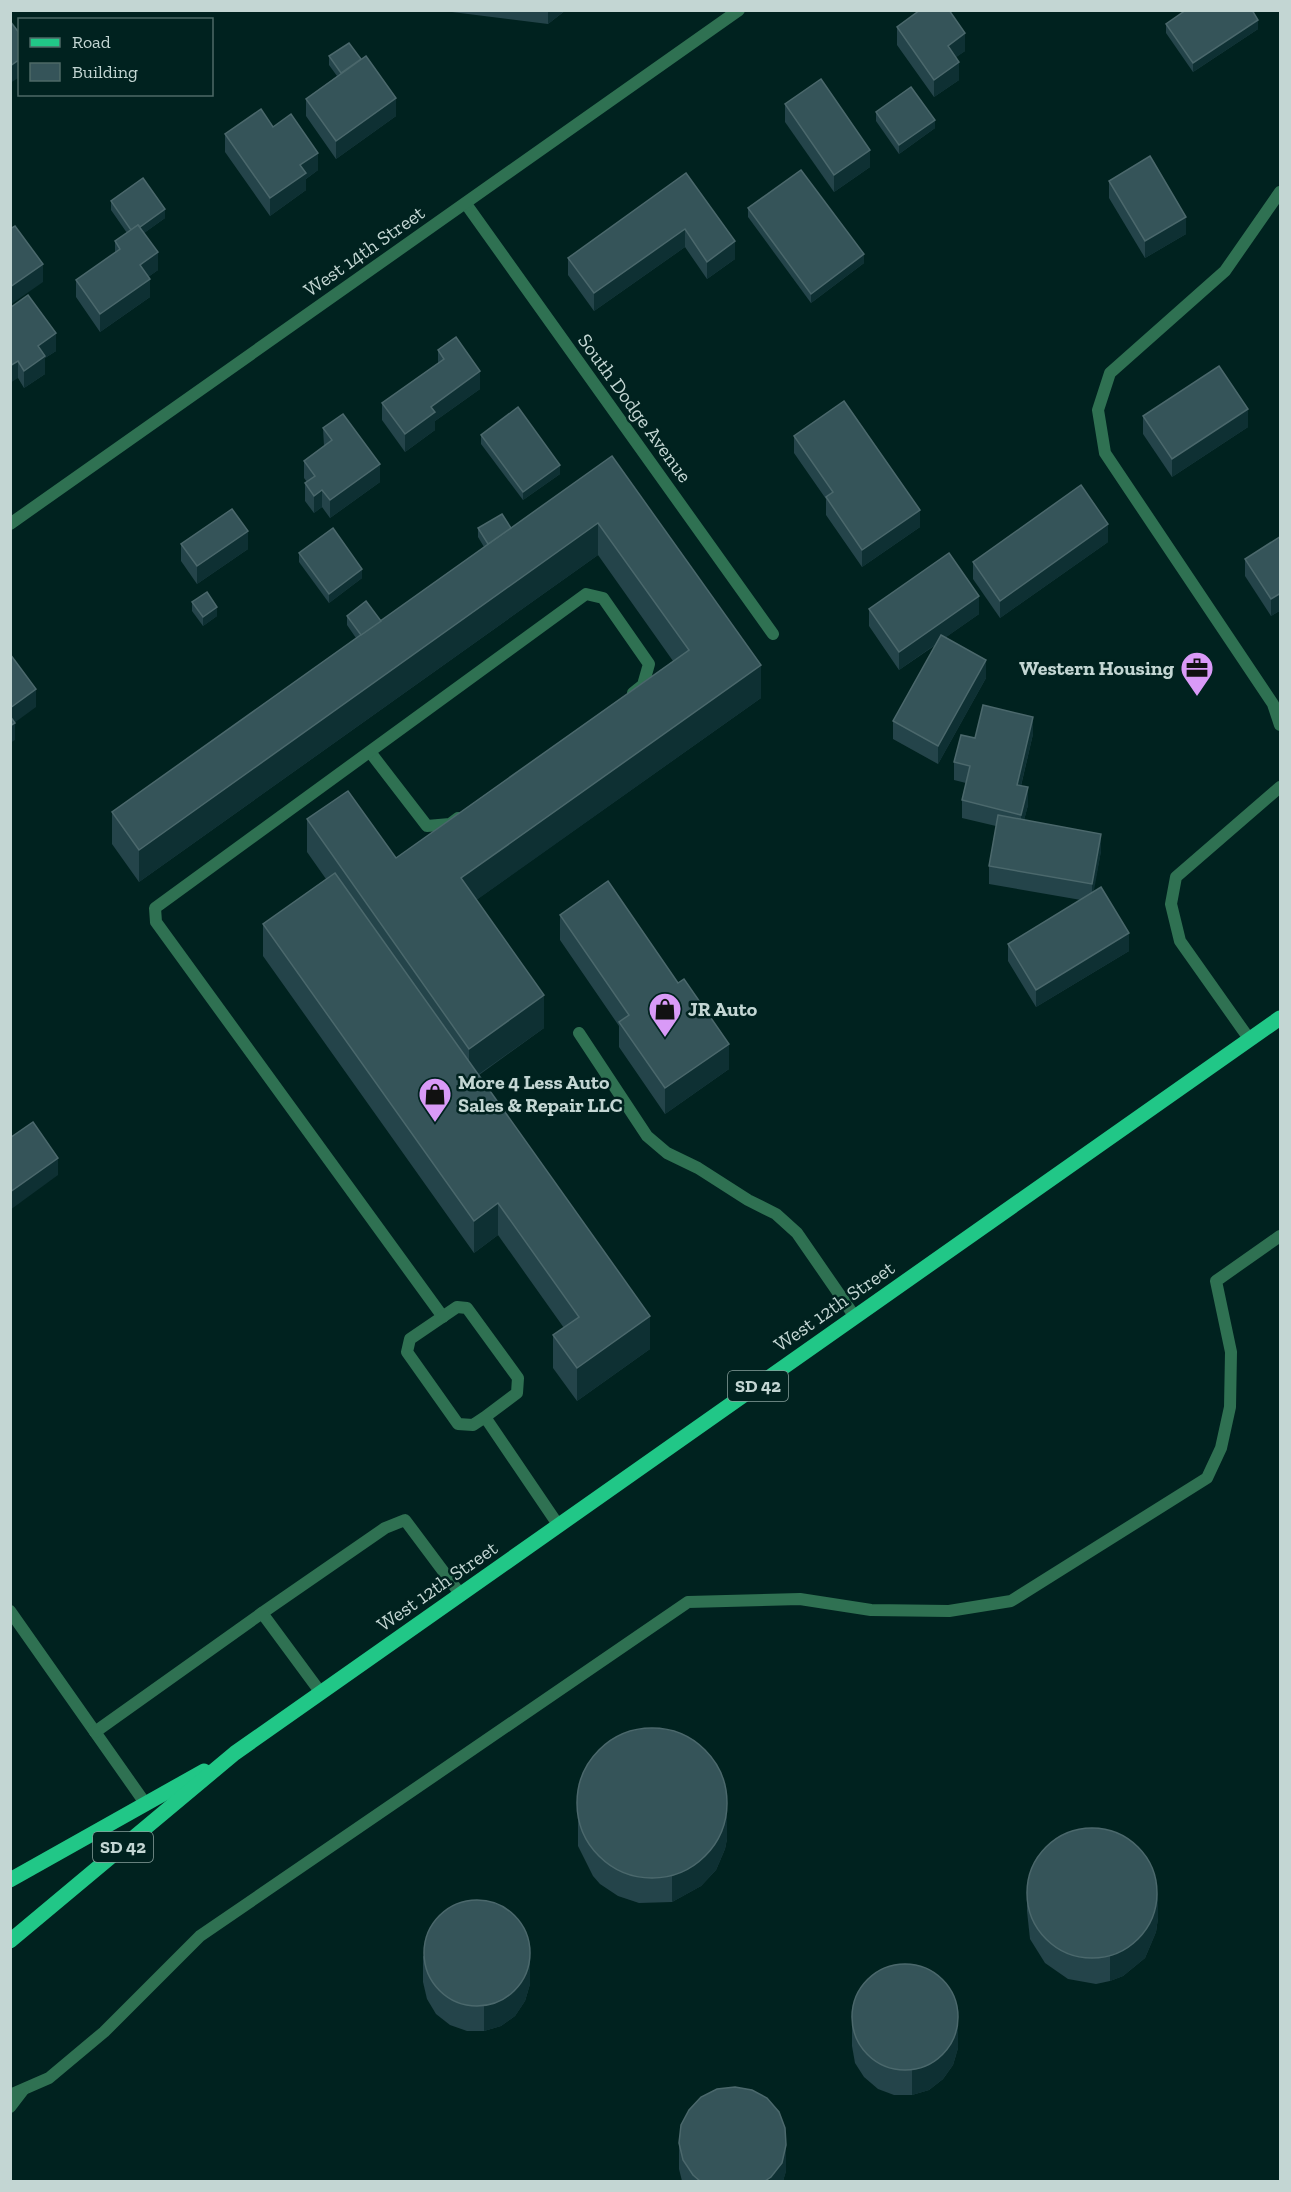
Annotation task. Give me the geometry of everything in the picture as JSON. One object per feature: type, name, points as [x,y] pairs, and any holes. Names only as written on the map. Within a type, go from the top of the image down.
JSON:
[{"type":"main road","name":"West 12th Street","points":[[10,1941],[235,1754],[1281,1018]]},
{"type":"main road","name":"West 12th Street","points":[[10,1880],[235,1754]]},
{"type":"street","name":"West 14th Street","points":[[10,524],[740,10]]},
{"type":"street","points":[[1281,192],[1225,271],[1110,373],[1098,410],[1105,453],[1273,704],[1281,725]]},
{"type":"street","name":"South Dodge Avenue","points":[[466,204],[773,634]]},
{"type":"street","points":[[443,1317],[156,922],[155,908],[586,594],[603,598],[649,664],[643,685],[624,699]]},
{"type":"street","points":[[370,752],[427,826],[450,824],[469,810]]},
{"type":"street","points":[[1250,1040],[1180,941],[1171,904],[1176,877],[1281,787]]},
{"type":"street","points":[[579,1033],[647,1136],[667,1153],[698,1168],[748,1200],[776,1214],[797,1233],[855,1317]]},
{"type":"street","points":[[10,2095],[49,2078],[104,2032],[200,1936],[688,1602],[800,1599],[871,1610],[949,1611],[1011,1601],[1207,1478],[1221,1448],[1230,1407],[1231,1352],[1216,1281],[1281,1236]]},
{"type":"street","points":[[457,1307],[467,1308],[518,1378],[517,1393],[485,1417],[473,1425],[459,1424],[407,1352],[410,1339],[457,1307]]},
{"type":"street","points":[[485,1417],[559,1526]]},
{"type":"street","points":[[95,1732],[385,1528],[405,1520],[460,1595]]},
{"type":"street","points":[[10,1611],[145,1803]]},
{"type":"street","points":[[262,1613],[321,1693]]},
{"type":"street","points":[[10,2107],[24,2089]]},
{"type":"building","points":[[920,10],[949,10],[965,33],[948,46],[959,62],[934,80],[897,27]]},
{"type":"building","points":[[1186,10],[1252,10],[1258,20],[1193,63],[1166,24]]},
{"type":"building","points":[[10,21],[18,31],[18,60],[10,66]]},
{"type":"building","points":[[349,43],[361,59],[341,73],[329,56]]},
{"type":"building","points":[[366,56],[396,98],[336,141],[306,99]]},
{"type":"building","points":[[821,79],[870,150],[834,175],[785,104]]},
{"type":"building","points":[[911,87],[935,120],[899,145],[876,112]]},
{"type":"building","points":[[261,109],[273,127],[291,114],[318,153],[300,165],[306,173],[270,198],[225,134]]},
{"type":"building","points":[[1150,156],[1186,217],[1145,241],[1109,181]]},
{"type":"building","points":[[801,170],[864,254],[811,294],[748,208]]},
{"type":"building","points":[[686,173],[735,241],[707,262],[685,229],[594,293],[568,258]]},
{"type":"building","points":[[143,178],[165,209],[140,227],[138,225],[131,230],[111,201]]},
{"type":"building","points":[[138,225],[158,252],[140,265],[150,279],[100,314],[76,280],[120,249],[115,241]]},
{"type":"building","points":[[15,226],[43,264],[10,287],[10,229]]},
{"type":"building","points":[[28,295],[56,333],[38,346],[45,356],[24,371],[18,361],[10,366],[10,308]]},
{"type":"building","points":[[456,337],[480,371],[431,407],[435,412],[405,434],[382,403],[444,359],[438,350]]},
{"type":"building","points":[[1219,366],[1248,409],[1172,459],[1143,416]]},
{"type":"building","points":[[844,401],[920,510],[862,550],[826,497],[833,492],[794,436]]},
{"type":"building","points":[[518,407],[560,465],[523,492],[481,435]]},
{"type":"building","points":[[343,414],[380,464],[330,500],[322,490],[314,496],[305,483],[315,476],[304,461],[332,440],[323,428]]},
{"type":"building","points":[[612,456],[761,665],[461,878],[544,995],[469,1049],[307,819],[348,791],[396,858],[689,650],[598,523],[139,850],[112,812]]},
{"type":"building","points":[[1081,485],[1108,524],[1000,601],[973,562]]},
{"type":"building","points":[[232,509],[248,531],[197,566],[181,544]]},
{"type":"building","points":[[502,514],[511,528],[488,544],[478,528]]},
{"type":"building","points":[[333,528],[362,569],[329,594],[299,553]]},
{"type":"building","points":[[1281,536],[1281,593],[1271,599],[1245,559]]},
{"type":"building","points":[[949,553],[979,596],[899,652],[869,609]]},
{"type":"building","points":[[207,592],[217,607],[203,617],[192,602]]},
{"type":"building","points":[[366,601],[381,621],[361,635],[347,616]]},
{"type":"building","points":[[941,635],[986,660],[938,746],[893,721]]},
{"type":"building","points":[[10,654],[36,689],[10,708]]},
{"type":"building","points":[[983,705],[1033,717],[1017,785],[1028,787],[1021,815],[962,800],[970,766],[954,762],[961,735],[975,738]]},
{"type":"building","points":[[10,716],[15,723],[10,726]]},
{"type":"building","points":[[998,815],[1101,834],[1092,884],[989,866]]},
{"type":"building","points":[[335,873],[650,1316],[577,1368],[553,1335],[579,1317],[498,1203],[474,1221],[263,924]]},
{"type":"building","points":[[608,881],[678,983],[684,979],[729,1044],[665,1088],[619,1022],[629,1015],[560,915]]},
{"type":"building","points":[[1101,887],[1129,933],[1036,990],[1008,944]]},
{"type":"building","points":[[33,1122],[58,1158],[10,1192],[10,1138]]},
{"type":"building","points":[[652,1728],[681,1734],[705,1750],[721,1774],[727,1803],[721,1832],[705,1856],[681,1872],[652,1878],[623,1872],[599,1856],[583,1832],[577,1803],[583,1774],[599,1750],[623,1734]]},
{"type":"building","points":[[1092,1828],[1117,1833],[1138,1847],[1152,1868],[1157,1893],[1152,1918],[1138,1939],[1117,1953],[1092,1958],[1067,1953],[1046,1939],[1032,1918],[1027,1893],[1032,1868],[1046,1847],[1067,1833]]},
{"type":"building","points":[[477,1900],[497,1904],[515,1915],[526,1933],[530,1953],[526,1973],[515,1991],[497,2002],[477,2006],[457,2002],[439,1991],[428,1973],[424,1953],[428,1933],[439,1915],[457,1904]]},
{"type":"building","points":[[905,1964],[925,1968],[942,1980],[954,1997],[958,2017],[954,2037],[942,2054],[925,2066],[905,2070],[885,2066],[868,2054],[856,2037],[852,2017],[856,1997],[868,1980],[885,1968]]},
{"type":"building","points":[[735,2087],[752,2090],[767,2098],[779,2112],[785,2128],[786,2145],[782,2163],[765,2181],[700,2181],[683,2160],[679,2143],[681,2125],[689,2110],[701,2097],[717,2089]]},
{"type":"place","name":"Western Housing","points":[[1197,697]]},
{"type":"place","name":"JR Auto","points":[[665,1038]]},
{"type":"place","name":"More 4 Less Auto Sales & Repair LLC","points":[[435,1123]]}]
